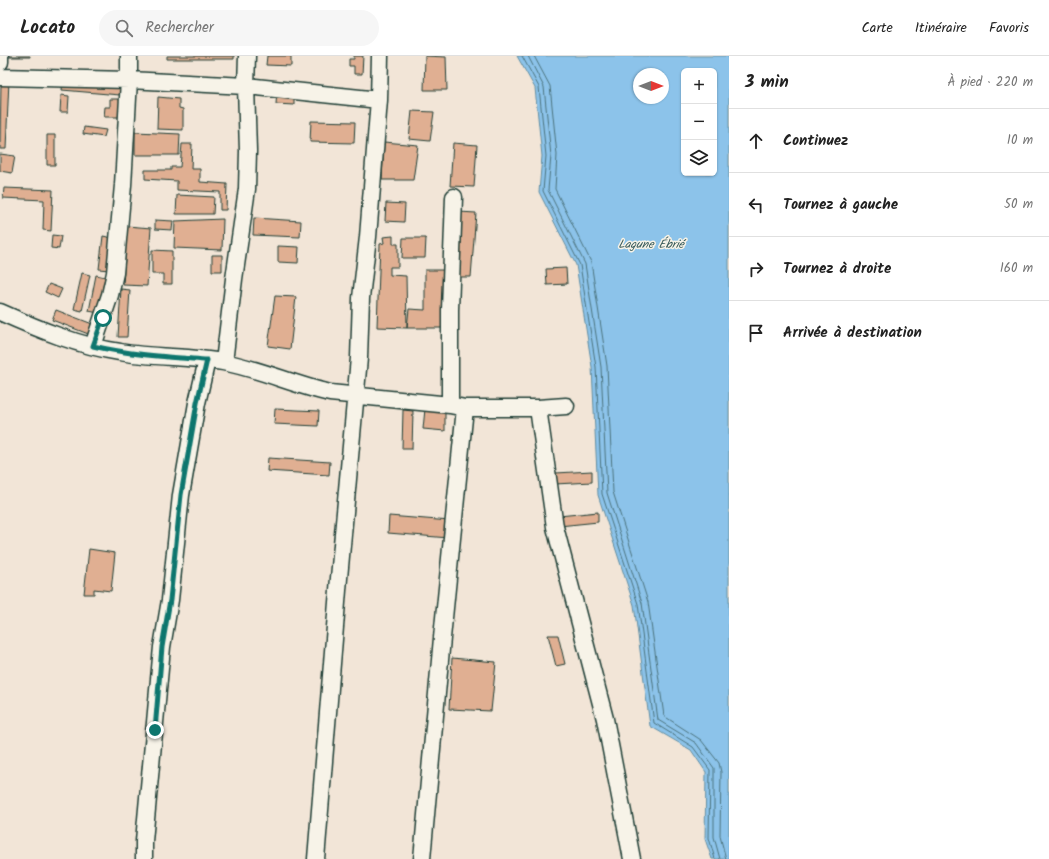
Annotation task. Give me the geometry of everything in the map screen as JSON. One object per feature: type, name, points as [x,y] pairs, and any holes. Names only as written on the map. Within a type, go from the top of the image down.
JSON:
[{"type":"street","points":[[0,56],[0,62]]},
{"type":"street","points":[[93,346],[107,306],[115,273],[123,185],[129,56]]},
{"type":"street","points":[[224,362],[247,189],[247,56]]},
{"type":"street","points":[[316,859],[359,358],[360,298],[368,237],[379,100],[380,56]]},
{"type":"street","points":[[0,77],[129,80],[246,86],[379,100]]},
{"type":"street","points":[[422,859],[442,638],[457,406],[450,310],[454,197]]},
{"type":"street","points":[[0,312],[63,337],[93,346],[139,355],[224,362],[315,390],[355,396],[457,406],[538,408],[566,406]]},
{"type":"street","points":[[144,859],[144,841],[162,647],[170,600],[181,495],[197,403],[207,360]]},
{"type":"street","points":[[538,408],[555,527],[605,719],[632,859]]},
{"type":"water","name":"Lagune Ébrié","points":[[517,56],[729,56],[729,859],[712,859],[705,839],[706,772],[691,750],[650,726],[634,605],[598,495],[592,367],[576,265],[539,192],[542,156],[535,88]]},
{"type":"building","points":[[30,56],[30,57],[3,57]]},
{"type":"building","points":[[167,56],[234,56],[234,59],[167,59]]},
{"type":"building","points":[[267,56],[291,56],[291,66],[266,65]]},
{"type":"building","points":[[354,56],[363,56],[362,74],[354,74],[354,66],[349,66],[349,59],[354,59]]},
{"type":"building","points":[[425,56],[446,57],[447,90],[424,90]]},
{"type":"building","points":[[1,79],[9,80],[6,149],[0,149]]},
{"type":"building","points":[[63,81],[121,86],[120,95],[62,90]]},
{"type":"building","points":[[277,91],[294,93],[294,105],[276,104]]},
{"type":"building","points":[[61,95],[69,96],[68,112],[60,112]]},
{"type":"building","points":[[158,97],[179,99],[179,108],[183,109],[183,130],[157,129]]},
{"type":"building","points":[[110,99],[120,99],[120,117],[104,117],[105,107],[110,107]]},
{"type":"building","points":[[412,111],[434,112],[430,141],[409,139]]},
{"type":"building","points":[[311,121],[355,122],[354,143],[310,142]]},
{"type":"building","points":[[84,127],[106,130],[104,137],[83,134]]},
{"type":"building","points":[[135,132],[180,134],[179,155],[135,155]]},
{"type":"building","points":[[47,135],[55,135],[55,165],[47,165]]},
{"type":"building","points":[[384,142],[418,145],[413,180],[382,180]]},
{"type":"building","points":[[453,143],[477,145],[474,187],[450,186]]},
{"type":"building","points":[[182,144],[192,144],[191,169],[200,169],[200,182],[227,184],[226,210],[220,210],[220,192],[177,190],[177,181],[145,179],[145,170],[171,170],[171,167],[180,167]]},
{"type":"building","points":[[0,154],[15,156],[12,173],[0,171]]},
{"type":"building","points":[[4,188],[53,190],[51,231],[43,230],[44,200],[3,198]]},
{"type":"building","points":[[177,195],[214,197],[213,214],[176,214]]},
{"type":"building","points":[[386,203],[405,204],[404,222],[385,221]]},
{"type":"building","points":[[459,212],[476,213],[471,277],[454,277]]},
{"type":"building","points":[[254,218],[301,221],[300,237],[253,235]]},
{"type":"building","points":[[223,219],[222,250],[174,248],[175,221]]},
{"type":"building","points":[[155,220],[173,221],[172,230],[155,229]]},
{"type":"building","points":[[127,226],[151,228],[147,286],[123,285]]},
{"type":"building","points":[[52,235],[61,236],[59,249],[51,248]]},
{"type":"building","points":[[103,236],[112,238],[109,270],[99,269]]},
{"type":"building","points":[[393,236],[393,244],[398,244],[398,267],[390,267],[390,275],[406,276],[407,328],[377,327],[380,244],[384,243],[383,237]]},
{"type":"building","points":[[403,238],[426,238],[425,258],[402,258]]},
{"type":"building","points":[[278,246],[299,247],[298,263],[278,262]]},
{"type":"building","points":[[152,250],[172,251],[172,284],[163,284],[163,274],[152,274]]},
{"type":"building","points":[[212,255],[222,255],[222,271],[212,271]]},
{"type":"building","points":[[566,268],[567,284],[547,285],[546,269]]},
{"type":"building","points":[[425,270],[444,270],[443,328],[407,328],[409,309],[425,310]]},
{"type":"building","points":[[82,273],[90,275],[82,311],[74,309]]},
{"type":"building","points":[[96,275],[105,277],[98,313],[89,311]]},
{"type":"building","points":[[49,284],[62,289],[58,298],[45,292]]},
{"type":"building","points":[[121,289],[130,290],[127,337],[118,337]]},
{"type":"building","points":[[275,296],[296,297],[290,349],[268,346]]},
{"type":"building","points":[[56,310],[95,325],[91,335],[52,320]]},
{"type":"building","points":[[275,409],[319,411],[318,426],[274,424]]},
{"type":"building","points":[[425,409],[445,410],[445,431],[423,429]]},
{"type":"building","points":[[403,410],[413,411],[412,449],[402,449]]},
{"type":"building","points":[[268,458],[330,462],[329,475],[267,471]]},
{"type":"building","points":[[592,471],[592,482],[555,484],[556,473]]},
{"type":"building","points":[[598,512],[598,522],[559,526],[559,516]]},
{"type":"building","points":[[389,516],[450,521],[449,538],[388,533]]},
{"type":"building","points":[[89,549],[115,553],[111,591],[94,589],[94,594],[84,594]]},
{"type":"building","points":[[548,635],[558,635],[565,664],[556,666]]},
{"type":"building","points":[[452,658],[496,662],[491,711],[449,709]]},
{"type":"route","points":[[103,318],[93,346],[119,352],[207,360],[197,403],[181,495],[170,600],[162,647],[155,730]]}]
